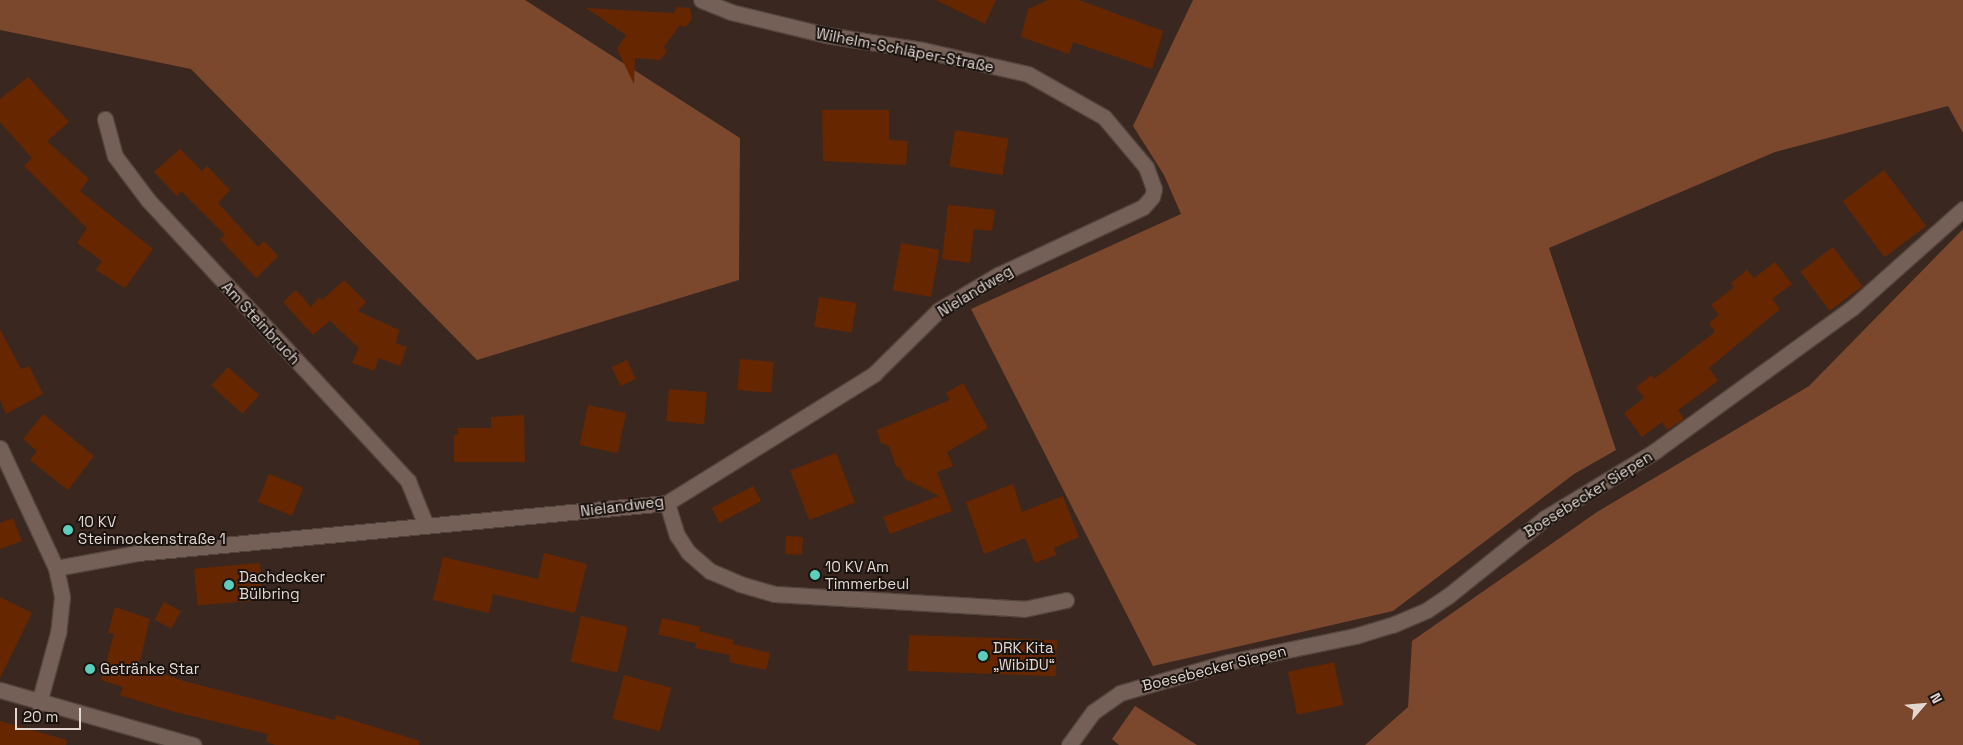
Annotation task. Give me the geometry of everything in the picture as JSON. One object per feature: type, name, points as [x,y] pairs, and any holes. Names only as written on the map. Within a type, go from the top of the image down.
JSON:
[{"type":"street","name":"Wilhelm-Schläper-Straße","points":[[701,0],[731,12],[826,35],[922,50],[1028,74],[1104,118],[1146,167],[1154,189]]},
{"type":"street","name":"Am Steinbruch","points":[[105,119],[114,156],[148,200],[408,481],[425,523]]},
{"type":"street","name":"Nielandweg","points":[[56,568],[138,553],[425,523],[548,515],[667,503],[874,374],[939,310],[998,275],[1143,207],[1152,198],[1154,189]]},
{"type":"street","name":"Boesebecker Siepen","points":[[1068,745],[1093,712],[1105,702],[1137,687],[1229,662],[1354,636],[1392,625],[1427,610],[1448,596],[1545,518],[1655,451],[1852,308],[1963,209]]},
{"type":"street","points":[[0,448],[56,568],[62,597],[58,633],[39,702]]},
{"type":"street","points":[[667,503],[677,535],[688,552],[718,574],[740,584],[775,594],[1024,609],[1066,600]]},
{"type":"street","points":[[0,690],[193,745]]},
{"type":"shaded area","points":[[0,0],[525,0],[740,138],[739,280],[477,360],[191,69],[0,30]]},
{"type":"shaded area","points":[[1193,0],[1963,0],[1963,133],[1948,106],[1775,152],[1549,248],[1616,450],[1574,474],[1393,611],[1153,666],[971,309],[1181,214],[1164,175],[1133,126]]},
{"type":"shaded area","points":[[1963,229],[1963,745],[1365,745],[1408,707],[1412,641],[1597,512],[1809,386]]},
{"type":"shaded area","points":[[1135,706],[1197,745],[1119,745],[1112,739]]},
{"type":"building","points":[[936,0],[996,0],[985,24]]},
{"type":"building","points":[[1048,0],[1079,0],[1163,31],[1152,69],[1073,42],[1069,54],[1021,37],[1028,9]]},
{"type":"building","points":[[677,7],[690,8],[692,19],[686,27],[680,25],[664,47],[667,52],[660,60],[635,58],[634,84],[617,49],[626,35],[586,8],[674,13]]},
{"type":"building","points":[[28,77],[69,122],[47,141],[89,179],[80,191],[153,249],[125,288],[96,270],[102,261],[77,243],[87,228],[24,166],[32,158],[0,122],[0,99]]},
{"type":"building","points":[[822,110],[889,110],[889,140],[908,141],[906,165],[823,161]]},
{"type":"building","points":[[955,130],[1008,138],[1003,175],[949,167]]},
{"type":"building","points":[[180,149],[202,171],[207,166],[230,190],[218,203],[258,247],[264,241],[278,256],[256,278],[220,239],[225,235],[181,191],[177,196],[154,172]]},
{"type":"building","points":[[1884,170],[1926,226],[1885,257],[1842,201]]},
{"type":"building","points":[[948,205],[995,210],[992,231],[974,229],[970,263],[942,259]]},
{"type":"building","points":[[901,243],[939,250],[931,297],[893,290]]},
{"type":"building","points":[[1833,247],[1862,286],[1830,311],[1800,272]]},
{"type":"building","points":[[1775,262],[1792,284],[1772,299],[1780,309],[1709,368],[1718,381],[1678,410],[1684,419],[1667,430],[1662,422],[1642,437],[1624,413],[1644,398],[1636,387],[1652,375],[1654,379],[1715,332],[1709,323],[1719,315],[1711,305],[1734,287],[1731,283],[1747,270],[1754,278]]},
{"type":"building","points":[[344,280],[366,302],[358,311],[399,330],[396,343],[407,347],[400,366],[379,358],[374,371],[352,363],[359,348],[330,321],[313,335],[283,302],[296,290],[311,307],[319,297],[322,300]]},
{"type":"building","points":[[819,297],[857,303],[852,333],[814,327]]},
{"type":"building","points":[[0,329],[21,369],[29,366],[43,394],[6,414],[0,400]]},
{"type":"building","points":[[740,359],[774,362],[771,393],[737,390]]},
{"type":"building","points":[[627,360],[636,379],[620,386],[612,367]]},
{"type":"building","points":[[228,367],[259,395],[242,414],[211,386]]},
{"type":"building","points":[[963,383],[988,428],[947,452],[953,466],[937,472],[952,511],[890,534],[883,517],[939,496],[905,479],[900,468],[896,466],[889,446],[881,443],[877,430],[950,400],[946,393]]},
{"type":"building","points":[[669,389],[707,392],[704,424],[666,421]]},
{"type":"building","points":[[588,405],[626,413],[618,453],[579,445]]},
{"type":"building","points":[[43,414],[94,456],[68,490],[30,460],[37,451],[23,439]]},
{"type":"building","points":[[524,415],[525,462],[454,462],[454,435],[458,435],[458,428],[491,428],[491,417]]},
{"type":"building","points":[[836,453],[855,502],[809,520],[790,471]]},
{"type":"building","points":[[269,474],[303,488],[292,516],[258,502]]},
{"type":"building","points":[[1013,484],[1022,512],[1063,496],[1079,537],[1054,548],[1056,555],[1035,563],[1025,538],[984,554],[966,502]]},
{"type":"building","points":[[753,486],[761,501],[719,523],[712,508]]},
{"type":"building","points":[[13,518],[22,541],[0,549],[0,523]]},
{"type":"building","points":[[786,536],[803,537],[802,555],[785,554]]},
{"type":"building","points":[[544,553],[587,564],[575,613],[493,594],[489,613],[433,600],[443,557],[538,579]]},
{"type":"building","name":"Dachdecker Bülbring","points":[[260,563],[263,600],[197,606],[194,569]]},
{"type":"building","points":[[0,597],[32,613],[0,678]]},
{"type":"building","points":[[164,602],[181,611],[171,629],[155,620]]},
{"type":"building","points":[[115,607],[150,619],[139,665],[184,681],[335,720],[336,715],[420,741],[419,745],[275,745],[266,742],[268,734],[175,712],[120,695],[123,687],[101,680],[114,634],[108,633]]},
{"type":"building","points":[[581,616],[628,627],[617,673],[570,662]]},
{"type":"building","points":[[662,618],[700,627],[696,643],[658,635]]},
{"type":"building","points":[[699,631],[734,640],[733,644],[770,653],[766,670],[729,662],[730,655],[695,648]]},
{"type":"building","name":"DRK Kita „WibiDU“","points":[[909,635],[1057,640],[1056,676],[908,671]]},
{"type":"building","points":[[1334,662],[1343,705],[1297,715],[1288,672]]},
{"type":"building","points":[[624,675],[671,688],[660,731],[612,718]]},
{"type":"building","points":[[0,721],[67,740],[66,745],[0,745]]},
{"type":"place","name":"10 KV Steinnockenstraße 1","points":[[68,530]]},
{"type":"place","name":"10 KV Am Timmerbeul","points":[[815,575]]},
{"type":"place","name":"Dachdecker Bülbring","points":[[229,585]]},
{"type":"place","name":"DRK Kita „WibiDU“","points":[[983,656]]},
{"type":"place","name":"Getränke Star","points":[[90,669]]}]
